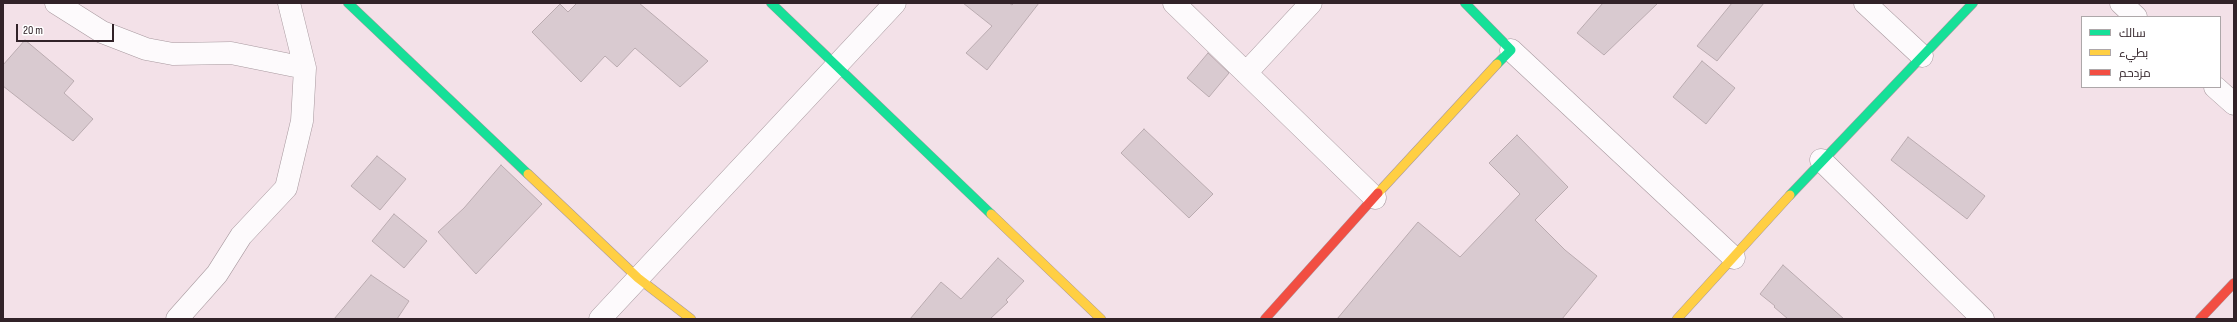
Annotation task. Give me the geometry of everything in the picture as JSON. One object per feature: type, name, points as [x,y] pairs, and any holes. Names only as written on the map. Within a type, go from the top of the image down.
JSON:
[{"type":"street","points":[[56,3],[102,32],[146,49],[174,54],[231,53],[305,68]]},
{"type":"street","points":[[177,319],[217,274],[241,236],[286,188],[302,121],[305,68],[289,3]]},
{"type":"street","points":[[348,3],[638,278],[691,319]]},
{"type":"street","points":[[770,3],[837,65],[1101,319]]},
{"type":"street","points":[[600,319],[895,3]]},
{"type":"street","points":[[1174,3],[1375,198]]},
{"type":"street","points":[[1246,73],[1311,3]]},
{"type":"street","points":[[1464,3],[1511,50],[1734,258]]},
{"type":"street","points":[[1865,3],[1922,56]]},
{"type":"street","points":[[1677,319],[1734,258],[1821,160],[1973,3]]},
{"type":"street","points":[[2121,3],[2135,16]]},
{"type":"street","points":[[1265,319],[1445,119],[1511,50]]},
{"type":"street","points":[[2216,88],[2234,104]]},
{"type":"street","points":[[1821,160],[1983,319]]},
{"type":"street","points":[[2200,319],[2234,283]]},
{"type":"building","points":[[577,3],[639,3],[708,61],[680,87],[635,48],[617,67],[605,56],[581,82],[532,32],[560,4],[568,12]]},
{"type":"building","points":[[963,3],[1009,3],[1012,5],[1014,3],[1039,3],[987,70],[966,53],[992,26]]},
{"type":"building","points":[[1603,3],[1658,3],[1604,55],[1577,33]]},
{"type":"building","points":[[1732,3],[1764,3],[1717,61],[1697,46]]},
{"type":"building","points":[[25,40],[74,81],[64,93],[93,119],[73,141],[3,86],[3,65]]},
{"type":"building","points":[[1208,53],[1229,73],[1209,97],[1187,78]]},
{"type":"building","points":[[1702,61],[1735,88],[1706,124],[1673,97]]},
{"type":"building","points":[[1144,129],[1213,194],[1189,218],[1121,153]]},
{"type":"building","points":[[1517,135],[1568,187],[1535,220],[1565,250],[1597,276],[1562,319],[1337,319],[1418,222],[1460,257],[1520,194],[1489,163]]},
{"type":"building","points":[[1908,137],[1985,196],[1967,219],[1891,160]]},
{"type":"building","points":[[377,156],[406,179],[380,210],[351,186]]},
{"type":"building","points":[[501,165],[542,204],[476,274],[438,232],[464,208]]},
{"type":"building","points":[[394,214],[427,241],[404,268],[372,241]]},
{"type":"building","points":[[998,258],[1024,281],[1006,300],[1008,302],[990,319],[910,319],[941,282],[961,299]]},
{"type":"building","points":[[1783,265],[1844,319],[1788,319],[1774,307],[1775,306],[1760,294]]},
{"type":"building","points":[[371,275],[409,301],[397,319],[334,319]]},
{"type":"traffic: fast","points":[[348,3],[528,174]]},
{"type":"traffic: fast","points":[[771,3],[991,214]]},
{"type":"traffic: fast","points":[[1465,3],[1511,50],[1497,64]]},
{"type":"traffic: fast","points":[[1790,195],[1973,3]]},
{"type":"traffic: slow","points":[[1378,193],[1497,64]]},
{"type":"traffic: slow","points":[[528,174],[638,278],[691,319]]},
{"type":"traffic: slow","points":[[1677,319],[1790,195]]},
{"type":"traffic: slow","points":[[991,214],[1101,319]]},
{"type":"traffic: jam","points":[[1265,319],[1378,193]]},
{"type":"traffic: jam","points":[[2200,319],[2234,283]]}]
